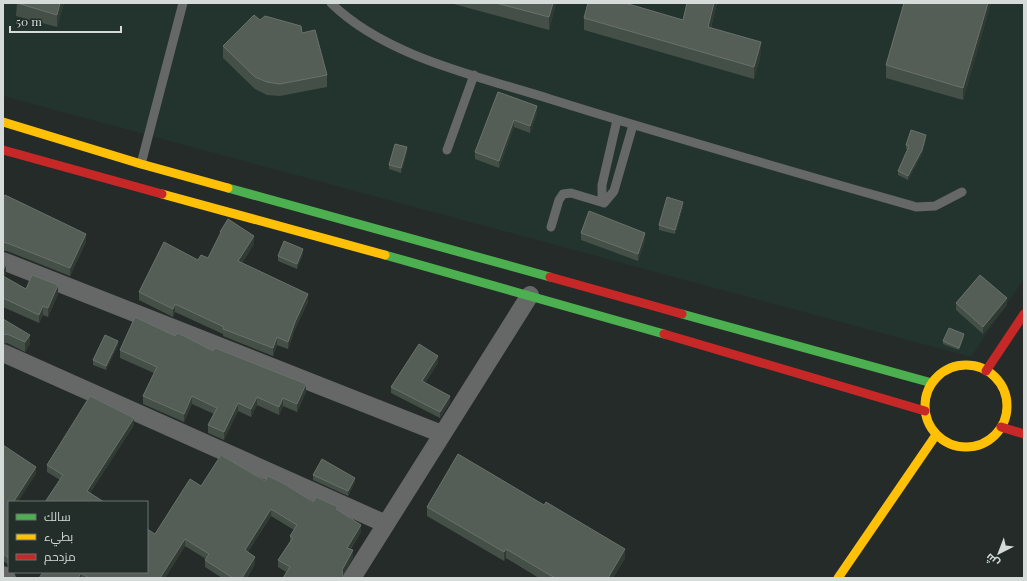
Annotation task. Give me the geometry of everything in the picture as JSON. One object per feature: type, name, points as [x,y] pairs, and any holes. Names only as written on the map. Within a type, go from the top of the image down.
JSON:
[{"type":"main road","points":[[3,122],[141,164],[932,383]]},
{"type":"main road","points":[[3,150],[530,295],[925,411]]},
{"type":"main road","points":[[986,371],[1024,314]]},
{"type":"main road","points":[[969,365],[986,371],[1000,383],[1006,400],[1006,414],[1001,428],[988,441],[970,448],[952,445],[936,435],[930,428],[925,411],[925,401],[932,383],[944,371],[961,366],[969,365]]},
{"type":"main road","points":[[1006,400],[1018,404]]},
{"type":"main road","points":[[1001,428],[1024,434]]},
{"type":"main road","points":[[838,578],[936,435]]},
{"type":"street","points":[[3,261],[442,434]]},
{"type":"street","points":[[352,578],[530,295]]},
{"type":"street","points":[[3,353],[386,524]]},
{"type":"street","points":[[3,575],[8,578]]},
{"type":"lane","points":[[141,164],[183,3]]},
{"type":"lane","points":[[331,3],[370,33],[432,61],[633,126],[916,207],[935,206],[962,192]]},
{"type":"lane","points":[[447,150],[474,75]]},
{"type":"lane","points":[[604,203],[602,196],[602,185],[617,120]]},
{"type":"lane","points":[[604,203],[614,192],[633,126]]},
{"type":"lane","points":[[551,227],[559,200],[563,194],[571,193],[604,203]]},
{"type":"shaded area","points":[[3,3],[1024,3],[1024,279],[971,357],[3,96]]},
{"type":"building","points":[[17,3],[60,3],[57,15]]},
{"type":"building","points":[[496,3],[553,3],[549,17]]},
{"type":"building","points":[[588,3],[625,3],[683,20],[687,3],[714,3],[708,27],[761,42],[754,67],[584,18]]},
{"type":"building","points":[[904,3],[988,3],[963,88],[886,65]]},
{"type":"building","points":[[254,15],[260,20],[265,16],[301,26],[302,33],[315,30],[327,75],[280,84],[267,82],[255,77],[223,46]]},
{"type":"building","points":[[498,92],[537,106],[530,126],[514,120],[499,161],[475,152]]},
{"type":"building","points":[[911,130],[926,135],[922,150],[908,176],[898,171],[909,146],[906,145]]},
{"type":"building","points":[[395,144],[407,147],[401,168],[389,165]]},
{"type":"building","points":[[5,195],[86,234],[70,268],[3,242],[3,198]]},
{"type":"building","points":[[667,197],[683,202],[675,230],[659,225]]},
{"type":"building","points":[[589,211],[645,233],[638,254],[581,233]]},
{"type":"building","points":[[228,219],[254,236],[238,261],[308,294],[295,322],[288,342],[277,337],[273,348],[223,329],[224,327],[175,304],[173,309],[139,292],[164,242],[198,260],[201,255],[208,258]]},
{"type":"building","points":[[284,241],[303,249],[297,264],[278,256]]},
{"type":"building","points":[[3,263],[6,265],[3,270]]},
{"type":"building","points":[[32,275],[58,285],[48,308],[43,306],[39,315],[3,298],[3,276],[26,289]]},
{"type":"building","points":[[980,275],[1007,298],[983,327],[956,303]]},
{"type":"building","points":[[135,317],[175,336],[177,333],[213,351],[215,348],[306,384],[297,404],[283,398],[279,407],[257,397],[251,409],[238,403],[224,432],[208,425],[217,408],[192,396],[184,414],[143,396],[157,367],[120,350]]},
{"type":"building","points":[[3,319],[30,335],[25,342],[7,334],[3,335]]},
{"type":"building","points":[[949,328],[964,334],[959,348],[943,341]]},
{"type":"building","points":[[105,335],[118,341],[106,366],[93,360]]},
{"type":"building","points":[[419,344],[438,356],[422,381],[450,396],[440,412],[391,387]]},
{"type":"building","points":[[90,396],[134,418],[87,491],[102,501],[46,501],[63,475],[47,465]]},
{"type":"building","points":[[3,445],[36,467],[14,501],[8,501],[8,557],[3,554]]},
{"type":"building","points":[[458,454],[544,505],[546,502],[625,549],[608,578],[555,578],[506,549],[504,552],[427,507]]},
{"type":"building","points":[[221,455],[265,481],[268,476],[283,483],[313,502],[316,497],[338,507],[336,509],[361,525],[347,548],[353,550],[342,570],[345,578],[283,578],[290,567],[278,560],[293,538],[290,536],[297,525],[271,509],[245,550],[255,557],[242,578],[233,578],[205,560],[209,554],[185,539],[160,578],[89,578],[81,573],[148,573],[148,530],[155,534],[190,479],[201,486]]},
{"type":"building","points":[[322,459],[355,478],[348,491],[313,475]]},
{"type":"building","points":[[42,573],[81,573],[78,578],[39,578]]},
{"type":"traffic: fast","points":[[228,188],[550,277]]},
{"type":"traffic: fast","points":[[385,255],[664,334]]},
{"type":"traffic: fast","points":[[682,314],[932,383]]},
{"type":"traffic: slow","points":[[3,122],[141,164],[228,188]]},
{"type":"traffic: slow","points":[[162,194],[385,255]]},
{"type":"traffic: slow","points":[[966,365],[982,368],[995,377],[1004,390],[1007,406],[1004,422],[995,435],[982,444],[966,447],[950,444],[937,435],[928,422],[925,406],[928,390],[937,377],[950,368],[966,365]]},
{"type":"traffic: slow","points":[[838,578],[936,435]]},
{"type":"traffic: jam","points":[[3,150],[162,194]]},
{"type":"traffic: jam","points":[[550,277],[682,314]]},
{"type":"traffic: jam","points":[[986,371],[1024,314]]},
{"type":"traffic: jam","points":[[664,334],[925,411]]},
{"type":"traffic: jam","points":[[1001,427],[1024,434]]}]
